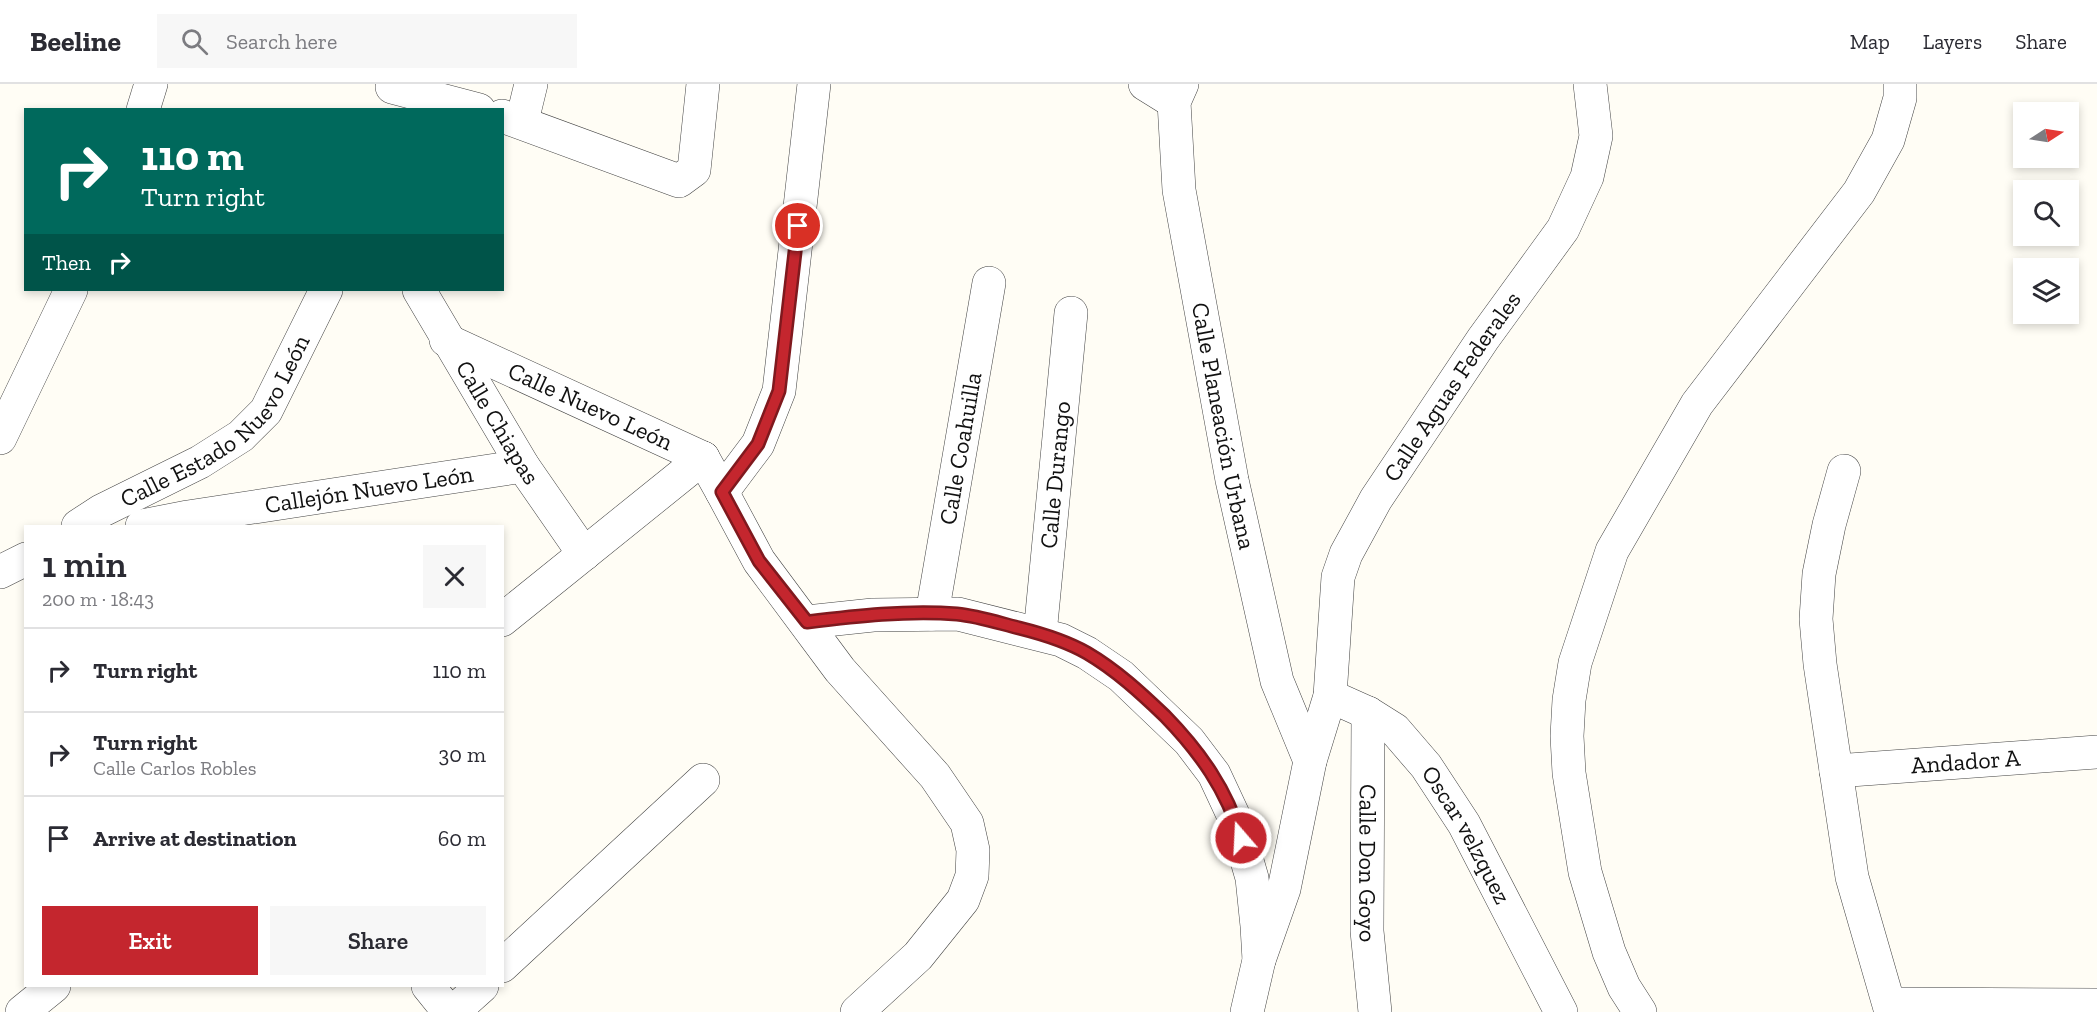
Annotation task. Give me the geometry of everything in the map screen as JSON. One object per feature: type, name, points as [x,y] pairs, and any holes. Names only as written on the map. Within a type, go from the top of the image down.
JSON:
[{"type":"street","points":[[144,108],[151,84]]},
{"type":"street","points":[[531,84],[512,118],[680,181],[694,170],[703,84]]},
{"type":"street","points":[[722,492],[758,444],[779,391],[814,84]]},
{"type":"street","points":[[1144,84],[1178,93]]},
{"type":"street","name":"Calle Aguas Federales","points":[[1259,960],[1284,889],[1310,761],[1330,696],[1338,577],[1346,554],[1382,489],[1483,339],[1563,229],[1587,177],[1596,136],[1590,84]]},
{"type":"street","points":[[1640,1012],[1624,987],[1609,952],[1585,872],[1569,773],[1567,736],[1569,700],[1575,663],[1612,551],[1697,404],[1859,192],[1888,140],[1900,98],[1900,84]]},
{"type":"street","points":[[391,93],[469,108]]},
{"type":"street","name":"Calle Planeación Urbana","points":[[1178,93],[1179,190],[1232,480],[1277,681],[1310,761]]},
{"type":"street","name":"Calle Coahuilla","points":[[932,614],[988,283]]},
{"type":"street","points":[[0,438],[71,291]]},
{"type":"street","name":"Calle Estado Nuevo León","points":[[96,522],[241,436],[266,411],[326,291]]},
{"type":"street","name":"Calle Chiapas","points":[[419,291],[524,466],[584,554]]},
{"type":"street","name":"Calle Durango","points":[[1040,634],[1071,314]]},
{"type":"street","name":"Calle Nuevo León","points":[[446,340],[703,458]]},
{"type":"street","points":[[504,618],[703,458],[759,561],[807,622],[840,670],[935,776],[967,824],[973,850],[972,876],[963,900],[918,956],[857,1012]]},
{"type":"street","name":"Callejón Nuevo León","points":[[147,525],[524,466]]},
{"type":"street","points":[[1844,471],[1829,525],[1819,574],[1816,619],[1820,664],[1852,877],[1891,1008],[2097,1005]]},
{"type":"street","points":[[0,573],[24,560]]},
{"type":"street","points":[[807,622],[873,615],[958,614],[1061,640],[1088,653],[1121,676],[1189,741],[1214,774],[1235,819],[1252,878],[1259,960],[1247,1012]]},
{"type":"street","name":"Oscar velzquez","points":[[1330,696],[1368,713],[1395,730],[1426,766],[1464,824],[1561,1012]]},
{"type":"street","name":"Calle Don Goyo","points":[[1368,713],[1367,930],[1375,1012]]},
{"type":"street","name":"Andador A","points":[[1836,771],[2097,752]]},
{"type":"street","points":[[504,964],[703,780]]},
{"type":"street","points":[[22,1012],[53,987]]},
{"type":"street","points":[[429,987],[451,1012],[481,987]]},
{"type":"route","points":[[798,226],[779,391],[758,444],[722,492],[759,561],[807,622],[873,615],[958,614],[1061,640],[1088,653],[1121,676],[1189,741],[1214,774],[1235,819],[1241,838]]}]
